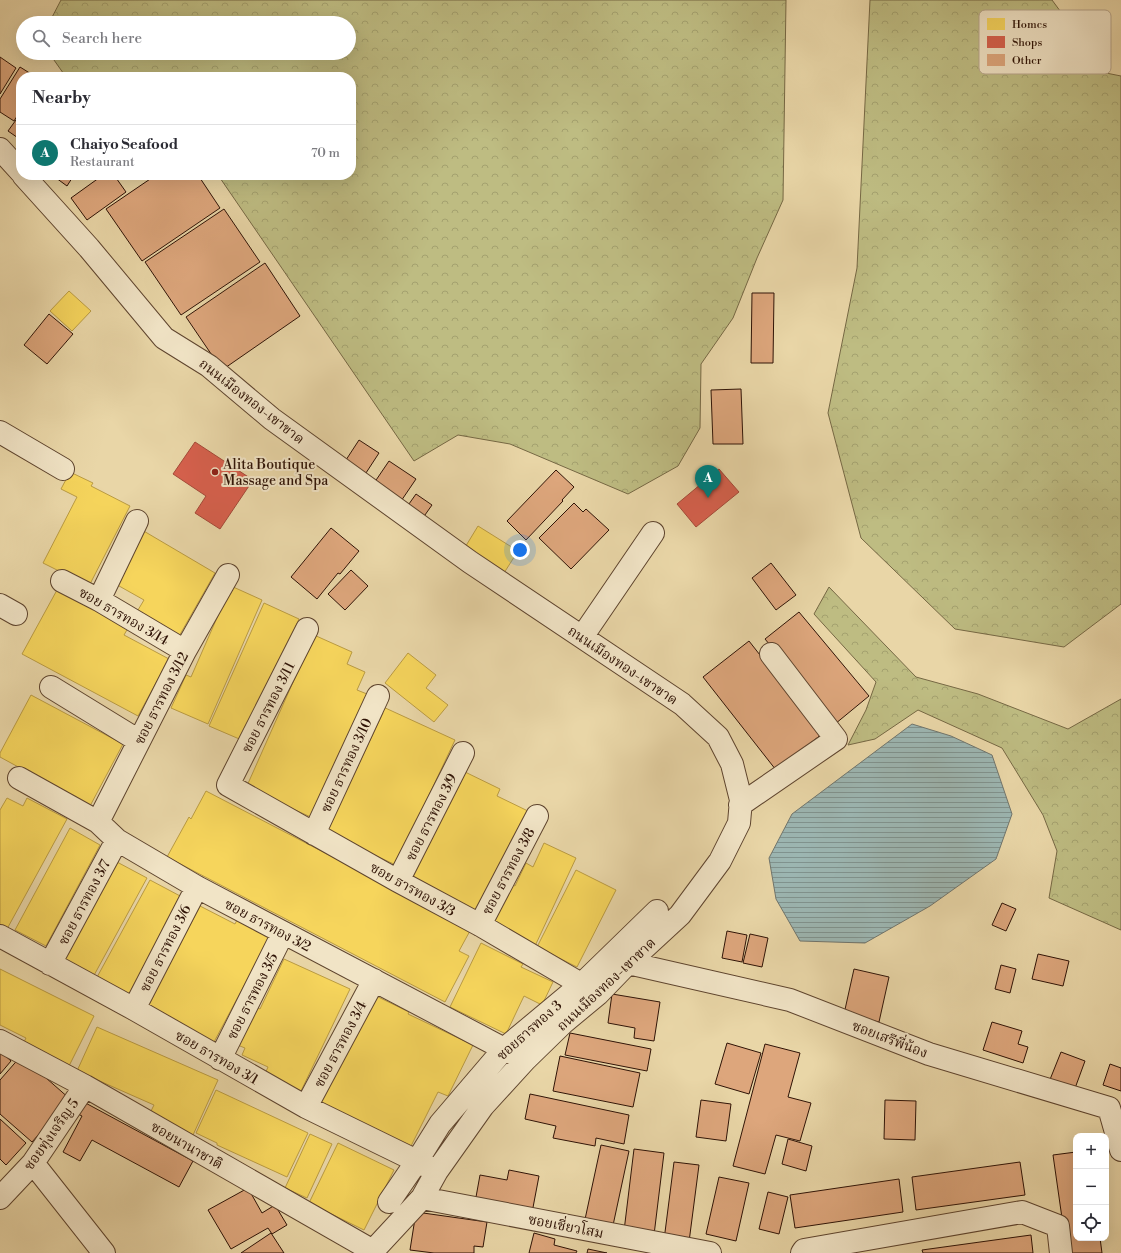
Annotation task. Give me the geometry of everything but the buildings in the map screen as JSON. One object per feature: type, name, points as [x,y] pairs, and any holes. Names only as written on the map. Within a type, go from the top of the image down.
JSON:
[{"type":"street","points":[[0,149],[16,167]]},
{"type":"street","name":"ถนนเมืองทอง-เขาขาด","points":[[28,180],[89,248],[164,338],[209,366],[272,419],[451,548],[682,704],[718,737],[732,764],[740,800],[739,823],[720,861],[680,915],[628,963],[590,989],[564,1023],[525,1060],[483,1106],[437,1171],[422,1198],[372,1252]]},
{"type":"street","points":[[0,432],[63,469]]},
{"type":"street","points":[[99,600],[137,521]]},
{"type":"street","points":[[582,636],[653,533]]},
{"type":"street","name":"ซอย ธารทอง 3/12","points":[[98,822],[185,651],[228,575]]},
{"type":"street","name":"ซอย ธารทอง 3/14","points":[[62,581],[99,600],[185,651]]},
{"type":"street","name":"ซอย ธารทอง 3/11","points":[[228,785],[307,629]]},
{"type":"street","points":[[740,805],[836,739],[771,654]]},
{"type":"street","points":[[51,687],[139,741]]},
{"type":"street","name":"ซอย ธารทอง 3/10","points":[[314,834],[378,696]]},
{"type":"street","name":"ซอย ธารทอง 3/9","points":[[398,881],[463,753]]},
{"type":"street","name":"ซอย ธารทอง 3/2","points":[[19,778],[98,822],[117,840],[196,887],[525,1060]]},
{"type":"street","name":"ซอย ธารทอง 3/3","points":[[228,785],[398,881],[480,925],[590,989]]},
{"type":"street","name":"ซอย ธารทอง 3/8","points":[[480,925],[537,816]]},
{"type":"street","name":"ซอย ธารทอง 3/7","points":[[50,964],[117,840]]},
{"type":"street","name":"ซอย ธารทอง 3/6","points":[[134,1009],[196,887]]},
{"type":"street","name":"ซอยธารทอง 3","points":[[389,1202],[440,1124],[504,1049],[590,989],[657,911]]},
{"type":"street","name":"ซอย ธารทอง 3/5","points":[[220,1059],[283,933]]},
{"type":"street","name":"ซอย ธารทอง 3/1","points":[[0,936],[134,1009],[306,1107],[437,1171]]},
{"type":"street","name":"ซอยเสรีพี่น้อง","points":[[628,963],[790,1000],[929,1054],[1109,1108],[1121,1150]]},
{"type":"street","name":"ซอย ธารทอง 3/4","points":[[306,1107],[374,980]]},
{"type":"street","name":"ซอยนานาชาติ","points":[[0,1041],[85,1086],[372,1252]]},
{"type":"street","name":"ซอยทุ่งเจริญ 5","points":[[0,1198],[33,1163],[85,1086]]},
{"type":"street","points":[[33,1163],[104,1253]]},
{"type":"street","name":"ซอยเชี่ยวโสม","points":[[422,1198],[710,1253]]},
{"type":"street","points":[[802,1253],[804,1250],[1022,1212],[1058,1226],[1061,1253]]},
{"type":"green space","points":[[61,0],[786,0],[783,200],[757,258],[733,318],[701,364],[700,428],[678,466],[628,494],[510,444],[458,435],[414,461],[221,180],[356,180],[356,72],[62,72],[54,60],[356,60],[356,16],[53,16]]},
{"type":"green space","points":[[870,0],[1052,0],[1059,10],[979,10],[979,74],[1111,74],[1121,76],[1121,604],[1064,647],[955,629],[861,538],[828,413],[857,268]]},
{"type":"green space","points":[[829,587],[916,677],[978,694],[1068,729],[1121,699],[1121,930],[1049,898],[1057,851],[1043,815],[1002,748],[918,710],[875,739],[848,745],[866,710],[876,682],[814,614]]},
{"type":"water","points":[[912,724],[951,736],[992,755],[1012,814],[996,859],[930,906],[865,943],[800,941],[776,899],[769,858],[792,814]]},
{"type":"place","name":"Alita Boutique Massage and Spa","points":[[215,472]]},
{"type":"place","name":"Chaiyo Seafood","points":[[708,498]]}]
